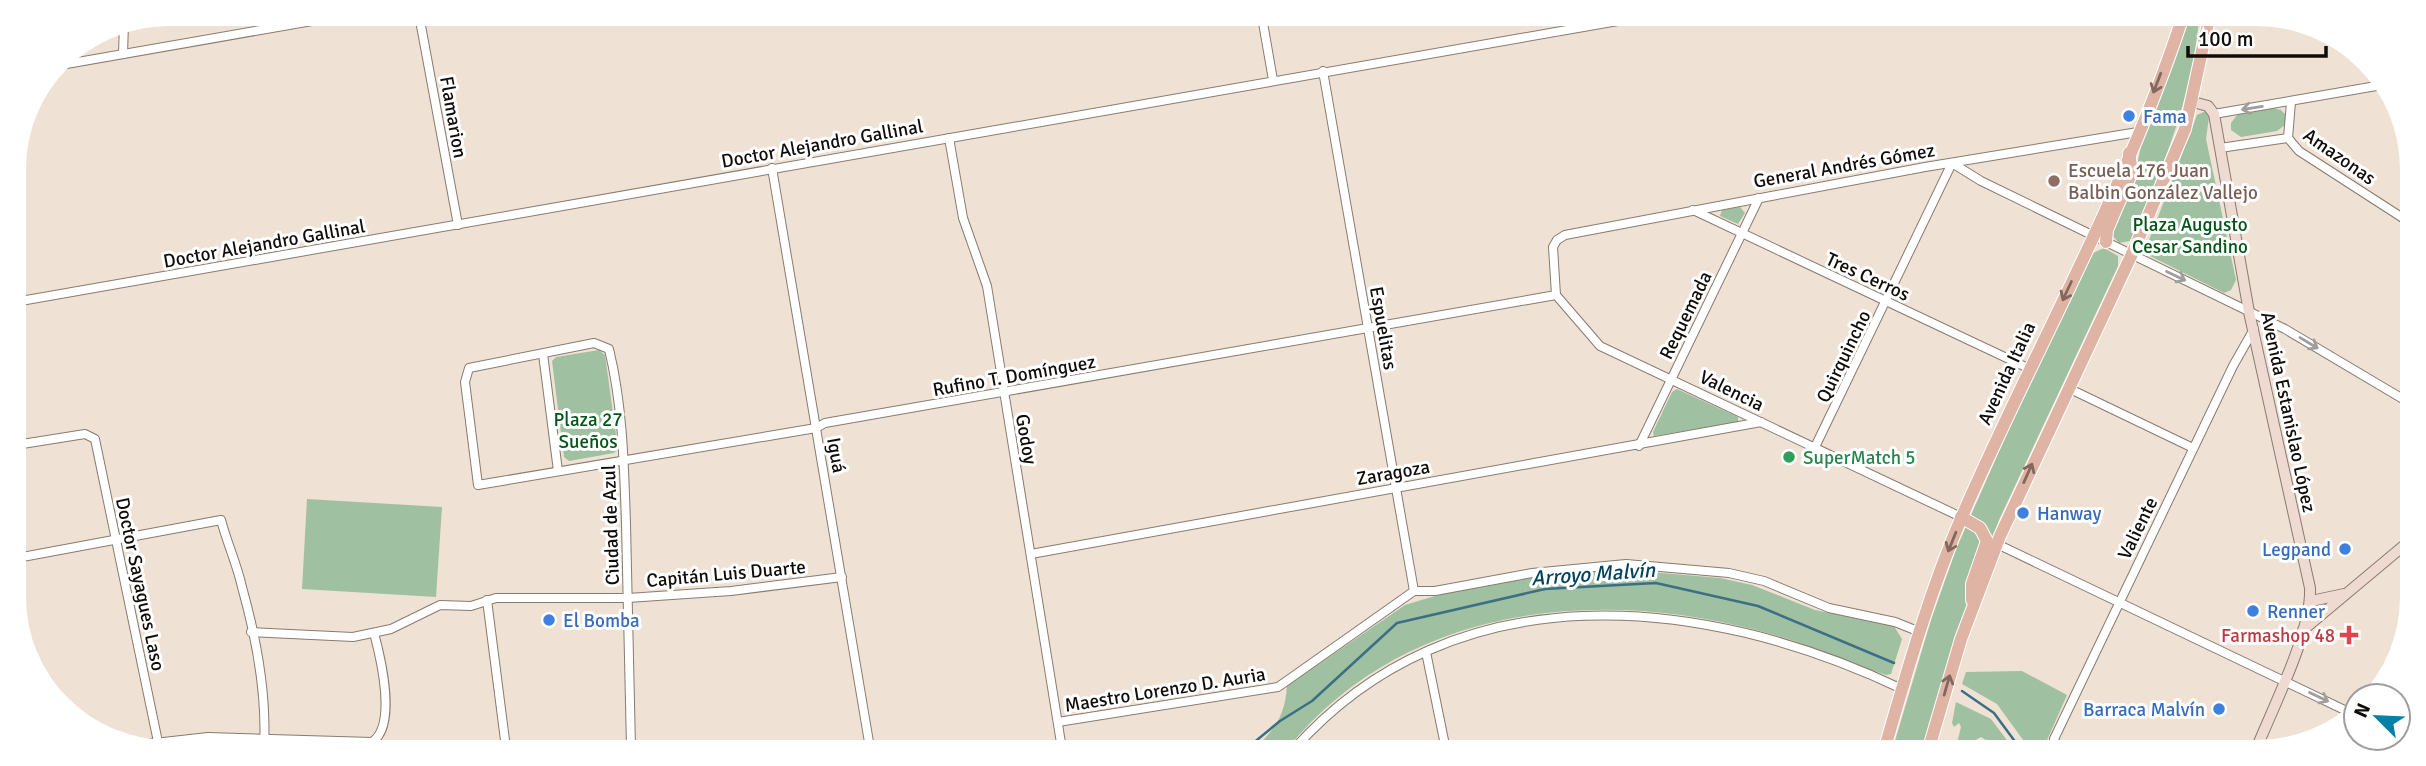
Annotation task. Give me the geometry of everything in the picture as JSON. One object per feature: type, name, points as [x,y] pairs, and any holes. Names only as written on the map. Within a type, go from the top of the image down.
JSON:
[{"type":"main road","name":"Avenida Italia","points":[[1887,739],[1920,632],[1961,517],[2093,235],[2138,132],[2179,26]]},
{"type":"main road","points":[[2204,26],[2205,45]]},
{"type":"main road","points":[[1932,739],[1972,608],[1997,544],[2175,155],[2193,102],[2208,26]]},
{"type":"main road","points":[[2106,242],[2107,230],[2132,172],[2129,153]]},
{"type":"main road","points":[[1961,517],[1980,528],[1987,541],[1972,584],[1972,608]]},
{"type":"street","points":[[74,63],[287,26]]},
{"type":"street","name":"Flamarion","points":[[421,26],[458,225]]},
{"type":"street","points":[[1264,26],[1273,80]]},
{"type":"street","name":"Doctor Alejandro Gallinal","points":[[27,300],[1588,26]]},
{"type":"street","points":[[123,54],[124,34]]},
{"type":"street","name":"Espuelitas","points":[[1323,71],[1414,591]]},
{"type":"street","points":[[2193,102],[2207,106],[2214,114],[2373,87]]},
{"type":"street","name":"Amazonas","points":[[2291,102],[2288,138],[2299,150],[2400,216]]},
{"type":"street","name":"Avenida Estanislao López","points":[[2214,114],[2249,312],[2311,601],[2303,630],[2260,739]]},
{"type":"street","name":"General Andrés Gómez","points":[[1556,295],[1553,247],[1557,240],[1565,235],[1952,163],[2138,132]]},
{"type":"street","name":"Godoy","points":[[949,138],[963,218],[987,286],[1061,740]]},
{"type":"street","name":"Amazonas","points":[[2220,148],[2288,138]]},
{"type":"street","points":[[1952,163],[2285,329],[2400,396]]},
{"type":"street","name":"Quirquincho","points":[[1815,447],[1952,163]]},
{"type":"street","name":"Iguá","points":[[772,168],[869,740]]},
{"type":"street","name":"Requemada","points":[[1639,446],[1759,198]]},
{"type":"street","name":"Tres Cerros","points":[[1693,210],[2030,369]]},
{"type":"street","name":"Rufino T. Domínguez","points":[[543,354],[476,366],[466,373],[478,485],[817,428],[825,423],[1004,394],[1556,295]]},
{"type":"street","name":"Valencia","points":[[1556,295],[1600,346],[1961,517]]},
{"type":"street","name":"Valiente","points":[[2056,739],[2193,448],[2254,330]]},
{"type":"street","name":"Ciudad de Azul","points":[[543,354],[594,343],[606,345],[611,358],[620,412],[624,461],[631,740]]},
{"type":"street","points":[[543,354],[558,471]]},
{"type":"street","points":[[2068,388],[2193,448]]},
{"type":"street","name":"Zaragoza","points":[[1031,554],[1761,422]]},
{"type":"street","name":"Doctor Sayagues Laso","points":[[26,444],[91,435],[95,439],[157,739]]},
{"type":"street","points":[[26,556],[221,520],[243,589],[261,688],[264,740]]},
{"type":"street","points":[[1997,544],[2342,709]]},
{"type":"street","points":[[2311,601],[2344,594],[2400,550]]},
{"type":"street","points":[[1414,591],[1436,591],[1579,568],[1639,565],[1729,573],[1764,581],[1829,608],[1895,622],[1920,632]]},
{"type":"street","name":"Capitán Luis Duarte","points":[[251,632],[353,637],[391,629],[430,607],[450,604],[471,606],[487,600],[628,597],[732,591],[842,577]]},
{"type":"street","name":"Maestro Lorenzo D. Auria","points":[[1058,722],[1278,687],[1414,591]]},
{"type":"street","points":[[2303,630],[2342,599],[2344,594]]},
{"type":"street","points":[[487,600],[505,740]]},
{"type":"street","points":[[1304,739],[1358,690],[1426,652],[1472,634],[1517,623],[1580,615],[1631,614],[1691,621],[1761,635],[1800,647],[1902,689]]},
{"type":"street","points":[[374,633],[385,702],[382,733],[377,740]]},
{"type":"street","points":[[1426,652],[1444,739]]},
{"type":"street","points":[[178,740],[208,737],[236,740]]},
{"type":"green space","points":[[2186,26],[2198,26],[2190,76],[2175,130],[2133,236],[2130,241],[2119,243],[2111,234],[2136,172],[2141,145]]},
{"type":"green space","points":[[2273,108],[2286,115],[2285,125],[2277,131],[2241,137],[2231,130],[2231,123],[2237,115]]},
{"type":"green space","name":"Plaza Augusto Cesar Sandino","points":[[2206,111],[2209,117],[2206,139],[2236,280],[2231,290],[2224,293],[2146,254],[2145,251],[2197,115]]},
{"type":"green space","points":[[1740,207],[1745,213],[1738,224],[1720,216],[1722,210]]},
{"type":"green space","points":[[2104,248],[2118,256],[2118,266],[1999,520],[1956,634],[1925,739],[1896,739],[1931,620],[1957,547],[2009,429],[2093,253]]},
{"type":"green space","name":"Plaza 27 Sueños","points":[[599,350],[605,355],[618,449],[614,453],[569,461],[564,457],[552,361],[556,357]]},
{"type":"green space","points":[[1677,389],[1738,417],[1738,422],[1654,436],[1653,432],[1672,392]]},
{"type":"green space","points":[[307,499],[442,507],[436,597],[302,589]]},
{"type":"green space","points":[[1627,570],[1720,578],[1752,585],[1815,610],[1894,626],[1902,639],[1891,674],[1886,675],[1773,634],[1693,617],[1629,610],[1565,611],[1502,620],[1442,638],[1385,665],[1333,702],[1296,739],[1264,739],[1278,721],[1287,686],[1405,605],[1448,592],[1540,576]]},
{"type":"green space","points":[[2022,671],[2067,695],[2047,739],[2022,739],[1997,704],[1962,684],[1966,672]]},
{"type":"green space","points":[[1956,702],[1991,719],[2006,739],[1981,737],[1958,739],[1961,727],[1959,723],[1954,727],[1952,723]]},
{"type":"waterway","name":"Arroyo Malvín","points":[[1258,739],[1280,721],[1312,701],[1397,623],[1545,589],[1656,583],[1758,606],[1894,663]]},
{"type":"waterway","name":"Arroyo Malvín","points":[[1962,691],[1994,713],[2013,739]]},
{"type":"place","name":"Fama","points":[[2129,116]]},
{"type":"place","name":"Escuela 176 Juan Balbin González Vallejo","points":[[2054,181]]},
{"type":"place","name":"SuperMatch 5","points":[[1789,457]]},
{"type":"place","name":"Hanway","points":[[2023,513]]},
{"type":"place","name":"Legpand","points":[[2345,549]]},
{"type":"place","name":"Renner","points":[[2253,611]]},
{"type":"place","name":"El Bomba","points":[[549,620]]},
{"type":"place","name":"Farmashop 48","points":[[2349,635]]},
{"type":"place","name":"Barraca Malvín","points":[[2219,709]]}]
